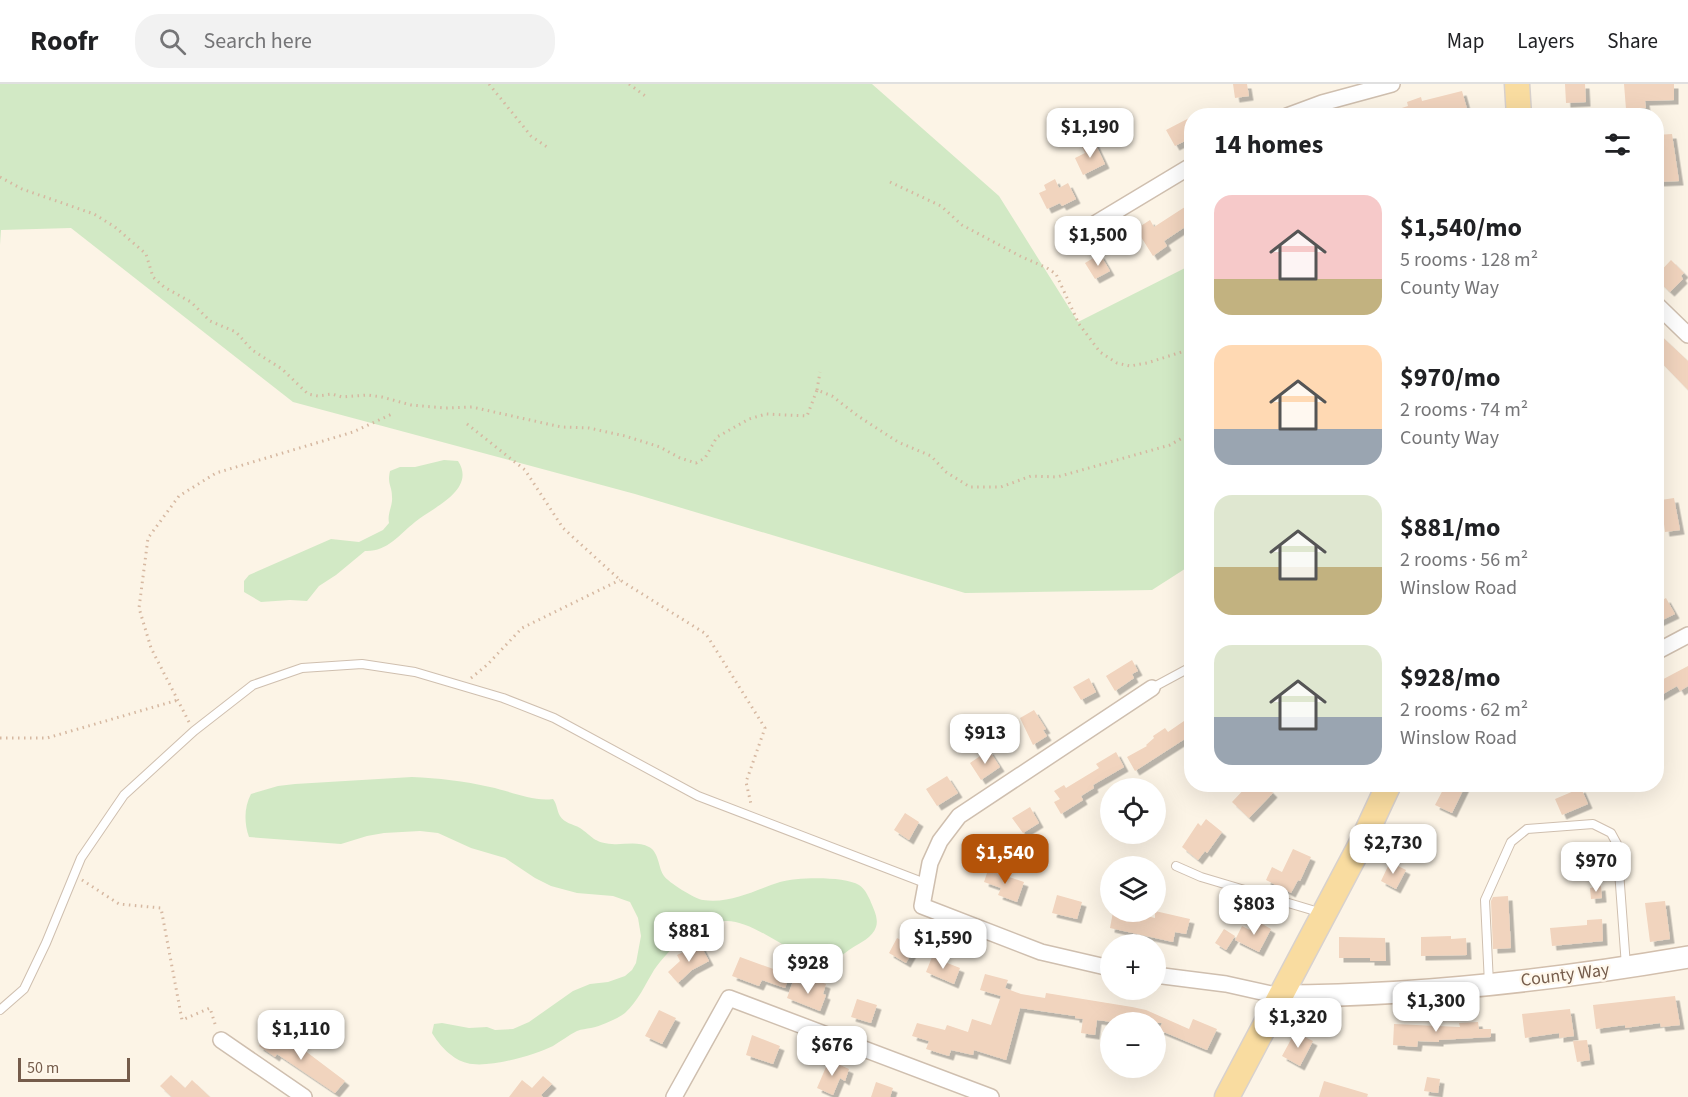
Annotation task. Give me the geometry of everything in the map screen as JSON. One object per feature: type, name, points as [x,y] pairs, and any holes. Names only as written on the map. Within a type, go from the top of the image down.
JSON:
[{"type":"main road","points":[[1517,84],[1518,108]]},
{"type":"main road","points":[[1227,1097],[1362,842],[1385,792]]},
{"type":"street","points":[[1309,108],[1392,84]]},
{"type":"street","points":[[1068,240],[1184,170]]},
{"type":"street","points":[[1664,312],[1688,335]]},
{"type":"street","points":[[1664,648],[1688,635]]},
{"type":"street","points":[[1100,966],[1041,952],[922,906],[925,883],[930,863],[940,841],[960,816],[1152,688]]},
{"type":"street","name":"County Way","points":[[1166,976],[1226,984],[1280,996],[1384,994],[1626,968],[1688,957]]},
{"type":"street","points":[[674,1097],[729,998],[991,1097]]},
{"type":"street","points":[[221,1040],[304,1097]]},
{"type":"lane","points":[[0,1010],[24,990],[81,858],[124,795],[194,731],[253,685],[302,668],[362,664],[415,672],[503,698],[554,718],[698,796],[925,883]]},
{"type":"lane","points":[[1152,688],[1184,671]]},
{"type":"lane","points":[[1489,984],[1485,900],[1511,842],[1527,829],[1593,824],[1611,833],[1617,844],[1626,968]]},
{"type":"lane","points":[[1176,866],[1201,877],[1324,914]]},
{"type":"path","points":[[489,84],[531,136],[547,147]]},
{"type":"path","points":[[629,84],[648,98]]},
{"type":"path","points":[[0,177],[22,189],[94,214],[115,227],[146,254],[153,277],[164,287],[190,302],[210,321],[236,332],[252,350],[282,369],[308,394],[318,396],[332,394],[342,397],[367,395],[411,405],[445,408],[472,407],[561,427],[589,428],[626,436],[660,447],[680,458],[696,463],[705,458],[717,437],[749,419],[766,414],[807,416],[817,390],[820,372]]},
{"type":"path","points":[[890,182],[941,206],[962,225],[1056,274],[1079,324],[1100,352],[1117,363],[1130,366],[1184,351]]},
{"type":"path","points":[[817,390],[832,396],[898,442],[931,456],[946,472],[970,487],[1001,488],[1031,476],[1058,477],[1170,445],[1184,437]]},
{"type":"path","points":[[194,731],[151,648],[140,608],[148,538],[179,496],[216,473],[352,432],[392,414]]},
{"type":"path","points":[[467,424],[525,470],[563,528],[620,580],[706,634],[765,728],[746,782],[754,818]]},
{"type":"path","points":[[461,686],[487,665],[522,628],[620,580]]},
{"type":"path","points":[[0,738],[47,738],[178,700]]},
{"type":"path","points":[[74,875],[119,904],[162,908],[182,1020],[210,1008],[221,1040]]},
{"type":"green space","points":[[0,84],[872,84],[999,196],[1078,322],[1184,269],[1184,569],[1152,590],[965,593],[635,494],[293,402],[71,228],[1,230],[0,245]]},
{"type":"green space","points":[[444,460],[458,461],[462,471],[462,481],[450,497],[386,546],[373,551],[365,551],[319,586],[307,601],[261,602],[244,592],[244,581],[249,575],[331,539],[359,542],[383,530],[389,523],[392,500],[390,471],[400,467],[415,467]]},
{"type":"green space","points":[[412,777],[461,781],[530,798],[553,799],[559,814],[566,822],[580,828],[597,841],[612,844],[640,844],[652,849],[666,879],[688,894],[703,900],[733,898],[780,882],[797,879],[820,878],[852,882],[859,885],[867,894],[877,920],[876,927],[866,939],[837,959],[828,963],[819,963],[752,927],[738,922],[715,923],[694,932],[676,945],[654,970],[634,1003],[618,1018],[599,1026],[577,1031],[553,1046],[523,1057],[498,1063],[467,1063],[457,1059],[442,1047],[432,1033],[434,1024],[442,1023],[469,1028],[487,1027],[495,1030],[513,1029],[529,1022],[573,991],[590,984],[608,982],[625,976],[636,963],[641,936],[638,918],[630,902],[613,896],[577,893],[551,886],[505,858],[471,848],[438,833],[420,831],[384,833],[341,844],[249,837],[246,815],[251,794],[278,786],[295,784]]},
{"type":"building","points":[[1233,84],[1247,84],[1249,96],[1235,98]]},
{"type":"building","points":[[1565,84],[1585,84],[1586,102],[1566,103]]},
{"type":"building","points":[[1624,84],[1674,84],[1674,100],[1645,101],[1646,108],[1626,108]]},
{"type":"building","points":[[1462,91],[1467,108],[1402,108],[1408,106],[1407,102],[1421,97],[1422,101]]},
{"type":"building","points":[[1184,121],[1184,142],[1175,146],[1166,130]]},
{"type":"building","points":[[1664,134],[1672,134],[1679,181],[1664,182]]},
{"type":"building","points":[[1094,141],[1105,164],[1083,175],[1075,158],[1085,153],[1082,147]]},
{"type":"building","points":[[1055,179],[1059,188],[1068,183],[1076,199],[1062,206],[1060,203],[1047,209],[1039,193],[1046,190],[1044,185]]},
{"type":"building","points":[[1184,208],[1184,228],[1164,241],[1167,246],[1153,256],[1136,229],[1150,220],[1154,227]]},
{"type":"building","points":[[1100,254],[1110,271],[1095,279],[1085,263]]},
{"type":"building","points":[[1671,260],[1684,273],[1681,276],[1683,279],[1670,292],[1664,286],[1664,267]]},
{"type":"building","points":[[1664,338],[1688,361],[1688,390],[1664,365]]},
{"type":"building","points":[[1674,498],[1680,530],[1665,532],[1664,500]]},
{"type":"building","points":[[1666,598],[1675,614],[1664,619],[1664,599]]},
{"type":"building","points":[[1132,660],[1138,671],[1132,674],[1134,678],[1115,691],[1106,676]]},
{"type":"building","points":[[1688,666],[1688,686],[1680,691],[1677,686],[1664,693],[1664,679]]},
{"type":"building","points":[[1089,678],[1096,692],[1081,700],[1073,687]]},
{"type":"building","points":[[1034,710],[1046,729],[1043,730],[1047,736],[1033,745],[1020,718]]},
{"type":"building","points":[[1184,721],[1184,740],[1135,771],[1127,757],[1147,746],[1154,738],[1153,736],[1165,728],[1168,732]]},
{"type":"building","points":[[989,750],[1000,767],[981,780],[970,763]]},
{"type":"building","points":[[1116,752],[1124,767],[1105,778],[1100,778],[1100,781],[1093,785],[1094,788],[1081,796],[1083,800],[1061,814],[1054,802],[1060,799],[1054,791],[1064,785],[1066,788],[1099,768],[1096,764]]},
{"type":"building","points":[[947,776],[958,793],[937,806],[926,789]]},
{"type":"building","points":[[1241,792],[1273,793],[1249,818],[1232,802]]},
{"type":"building","points":[[1442,792],[1462,792],[1452,813],[1435,805]]},
{"type":"building","points":[[1572,792],[1583,792],[1588,804],[1562,815],[1555,799]]},
{"type":"building","points":[[1030,807],[1039,823],[1023,833],[1012,818]]},
{"type":"building","points":[[905,813],[919,822],[909,840],[894,830]]},
{"type":"building","points":[[1206,819],[1222,832],[1207,853],[1205,851],[1198,860],[1182,847],[1198,823],[1201,826]]},
{"type":"building","points":[[1293,849],[1311,857],[1300,881],[1298,880],[1291,893],[1266,880],[1272,867],[1282,872]]},
{"type":"building","points":[[1390,862],[1406,870],[1396,889],[1381,881]]},
{"type":"building","points":[[988,870],[1024,882],[1017,902],[998,895],[1001,888],[984,882]]},
{"type":"building","points":[[1601,886],[1602,898],[1591,899],[1590,888]]},
{"type":"building","points":[[1057,895],[1082,902],[1077,919],[1052,913]]},
{"type":"building","points":[[1508,896],[1511,948],[1493,949],[1491,901],[1493,897]]},
{"type":"building","points":[[1665,901],[1670,939],[1650,942],[1645,903]]},
{"type":"building","points":[[1166,914],[1190,919],[1186,934],[1175,932],[1173,942],[1166,940],[1166,934],[1137,934],[1110,928],[1111,922],[1166,922]]},
{"type":"building","points":[[1602,919],[1603,941],[1552,946],[1550,928],[1587,925],[1587,920]]},
{"type":"building","points":[[1255,920],[1271,929],[1259,952],[1235,940],[1242,926],[1250,930]]},
{"type":"building","points":[[1224,929],[1235,936],[1226,950],[1215,943]]},
{"type":"building","points":[[1451,936],[1451,939],[1466,938],[1467,955],[1421,956],[1421,937]]},
{"type":"building","points":[[1339,937],[1385,938],[1386,961],[1370,961],[1370,958],[1339,958]]},
{"type":"building","points":[[897,938],[915,947],[906,963],[889,953]]},
{"type":"building","points":[[700,944],[709,961],[692,970],[678,983],[668,972],[680,961],[677,955]]},
{"type":"building","points":[[740,957],[790,975],[785,988],[762,980],[759,986],[732,976]]},
{"type":"building","points":[[932,957],[960,968],[954,984],[926,972]]},
{"type":"building","points":[[985,974],[1008,980],[1005,988],[1021,994],[1045,998],[1046,993],[1151,1012],[1100,1012],[1095,1035],[1081,1033],[1083,1019],[1075,1018],[1075,1016],[1020,1008],[1006,1060],[974,1050],[973,1055],[951,1050],[949,1056],[926,1049],[929,1041],[912,1036],[917,1023],[945,1030],[947,1025],[968,1032],[972,1019],[991,1025],[1001,996],[980,990]]},
{"type":"building","points":[[815,980],[826,984],[823,994],[826,995],[820,1011],[787,998],[793,981],[812,988]]},
{"type":"building","points":[[1675,996],[1680,1025],[1661,1027],[1660,1023],[1596,1029],[1593,1005]]},
{"type":"building","points":[[857,999],[877,1005],[871,1023],[851,1017]]},
{"type":"building","points":[[1570,1009],[1574,1036],[1559,1038],[1559,1033],[1525,1038],[1522,1014]]},
{"type":"building","points":[[659,1010],[676,1018],[662,1044],[645,1036]]},
{"type":"building","points":[[1166,1019],[1189,1029],[1193,1019],[1217,1029],[1207,1050],[1166,1033]]},
{"type":"building","points":[[1478,1022],[1479,1029],[1491,1029],[1491,1037],[1439,1040],[1439,1042],[1418,1041],[1417,1047],[1393,1045],[1394,1024],[1460,1027],[1459,1023]]},
{"type":"building","points":[[269,1030],[300,1047],[345,1081],[335,1093],[277,1054],[275,1057],[259,1046]]},
{"type":"building","points":[[1295,1032],[1313,1041],[1300,1066],[1282,1056]]},
{"type":"building","points":[[752,1035],[780,1046],[773,1064],[746,1055]]},
{"type":"building","points":[[1587,1040],[1590,1060],[1577,1062],[1573,1041]]},
{"type":"building","points":[[829,1060],[849,1069],[845,1081],[840,1078],[833,1095],[817,1088]]},
{"type":"building","points":[[171,1075],[185,1088],[192,1080],[210,1097],[172,1097],[160,1086]]},
{"type":"building","points":[[543,1076],[552,1084],[541,1095],[543,1097],[509,1097],[522,1080],[532,1088]]},
{"type":"building","points":[[1427,1077],[1440,1079],[1438,1093],[1424,1091]]},
{"type":"building","points":[[1324,1081],[1368,1094],[1367,1097],[1319,1097]]},
{"type":"building","points":[[876,1082],[893,1088],[890,1097],[871,1097]]}]
